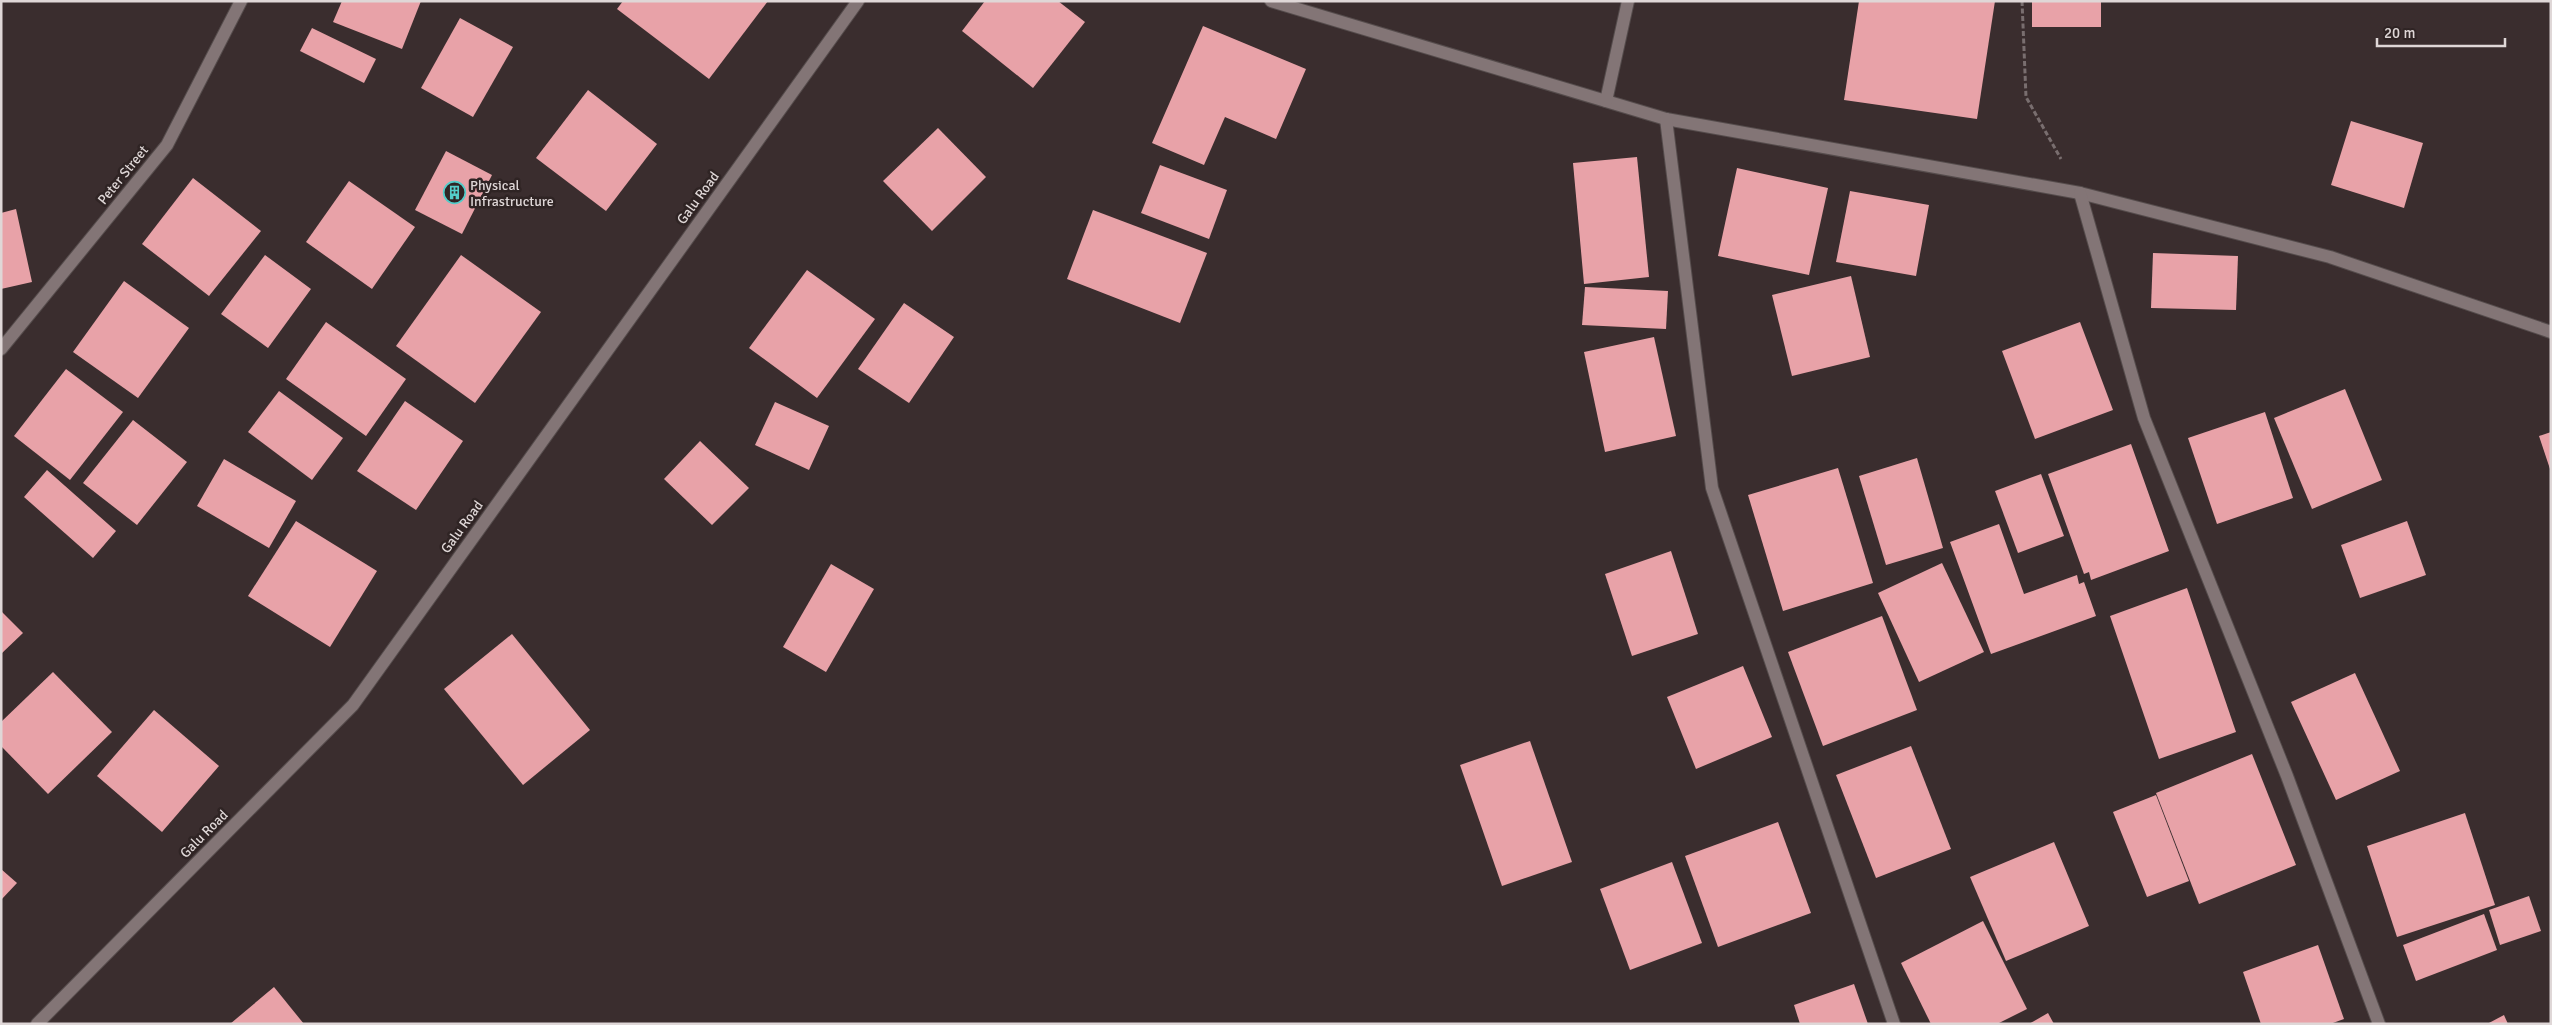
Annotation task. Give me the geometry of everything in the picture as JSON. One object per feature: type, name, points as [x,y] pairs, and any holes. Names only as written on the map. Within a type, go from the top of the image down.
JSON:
[{"type":"street","name":"Peter Street","points":[[1,349],[167,145],[241,1]]},
{"type":"street","name":"Galu Road","points":[[37,1024],[352,705],[858,1]]},
{"type":"street","points":[[1271,1],[1666,119],[2080,193],[2330,257],[2551,332]]},
{"type":"street","points":[[1606,102],[1628,1]]},
{"type":"street","points":[[1666,119],[1712,488],[1894,1024]]},
{"type":"street","points":[[2080,193],[2144,418],[2287,776],[2379,1024]]},
{"type":"path","points":[[2022,1],[2026,97],[2080,193]]},
{"type":"building","points":[[342,1],[421,1],[402,49],[333,22]]},
{"type":"building","points":[[623,1],[768,1],[709,79],[617,9]]},
{"type":"building","points":[[985,1],[1058,1],[1085,22],[1033,88],[962,31]]},
{"type":"building","points":[[1859,1],[1995,1],[1977,119],[1844,100]]},
{"type":"building","points":[[2032,1],[2101,1],[2101,27],[2032,27]]},
{"type":"building","points":[[460,18],[513,47],[473,117],[421,88]]},
{"type":"building","points":[[1203,26],[1306,69],[1276,139],[1225,117],[1204,165],[1152,143]]},
{"type":"building","points":[[312,28],[376,59],[364,83],[300,51]]},
{"type":"building","points":[[588,90],[657,144],[606,211],[536,158]]},
{"type":"building","points":[[2351,121],[2423,143],[2404,208],[2331,185]]},
{"type":"building","points":[[938,128],[986,177],[932,231],[883,181]]},
{"type":"building","name":"Physical Infrastructure","points":[[446,151],[492,175],[462,234],[415,210]]},
{"type":"building","points":[[1637,157],[1649,277],[1584,284],[1573,163]]},
{"type":"building","points":[[1160,165],[1227,190],[1209,239],[1141,213]]},
{"type":"building","points":[[1737,168],[1828,188],[1809,275],[1718,256]]},
{"type":"building","points":[[193,178],[261,231],[209,296],[142,244]]},
{"type":"building","points":[[349,181],[415,227],[372,289],[306,242]]},
{"type":"building","points":[[1850,191],[1929,205],[1916,276],[1836,262]]},
{"type":"building","points":[[16,209],[32,282],[1,289],[1,213]]},
{"type":"building","points":[[1093,210],[1207,253],[1180,323],[1067,279]]},
{"type":"building","points":[[2153,253],[2238,256],[2236,310],[2151,308]]},
{"type":"building","points":[[265,255],[311,289],[268,348],[221,314]]},
{"type":"building","points":[[461,255],[541,312],[475,403],[396,346]]},
{"type":"building","points":[[807,270],[875,319],[817,398],[749,348]]},
{"type":"building","points":[[1851,276],[1870,357],[1792,376],[1772,295]]},
{"type":"building","points":[[124,281],[189,328],[138,398],[73,352]]},
{"type":"building","points":[[1585,287],[1668,291],[1666,329],[1582,325]]},
{"type":"building","points":[[904,303],[954,337],[909,403],[858,369]]},
{"type":"building","points":[[326,322],[406,379],[366,436],[286,379]]},
{"type":"building","points":[[2080,322],[2113,410],[2035,439],[2002,351]]},
{"type":"building","points":[[1654,337],[1676,436],[1605,452],[1584,352]]},
{"type":"building","points":[[66,369],[123,412],[70,480],[14,436]]},
{"type":"building","points":[[2345,389],[2382,480],[2312,509],[2274,418]]},
{"type":"building","points":[[279,391],[343,438],[312,480],[248,432]]},
{"type":"building","points":[[405,401],[463,441],[416,510],[357,471]]},
{"type":"building","points":[[775,402],[829,426],[809,470],[755,445]]},
{"type":"building","points":[[2265,412],[2293,498],[2217,524],[2188,438]]},
{"type":"building","points":[[133,420],[187,462],[137,525],[83,483]]},
{"type":"building","points":[[2551,432],[2551,469],[2550,469],[2539,436]]},
{"type":"building","points":[[700,441],[749,488],[712,525],[664,479]]},
{"type":"building","points":[[2131,444],[2169,551],[2091,580],[2089,572],[2084,574],[2048,474]]},
{"type":"building","points":[[1917,458],[1943,548],[1886,565],[1859,476]]},
{"type":"building","points":[[224,459],[296,501],[269,548],[197,506]]},
{"type":"building","points":[[1838,468],[1873,583],[1783,611],[1748,495]]},
{"type":"building","points":[[47,470],[116,531],[93,558],[24,497]]},
{"type":"building","points":[[2041,474],[2064,536],[2018,553],[1995,491]]},
{"type":"building","points":[[296,521],[377,571],[330,647],[248,596]]},
{"type":"building","points":[[2407,521],[2426,575],[2360,598],[2341,545]]},
{"type":"building","points":[[1999,524],[2024,594],[2077,575],[2079,584],[2084,582],[2096,616],[1991,654],[1950,542]]},
{"type":"building","points":[[1671,551],[1698,634],[1632,656],[1605,574]]},
{"type":"building","points":[[1942,563],[1984,652],[1919,682],[1878,593]]},
{"type":"building","points":[[831,564],[874,589],[826,672],[783,647]]},
{"type":"building","points":[[2187,588],[2236,732],[2159,759],[2110,616]]},
{"type":"building","points":[[1,611],[23,633],[1,654]]},
{"type":"building","points":[[1882,616],[1917,710],[1823,746],[1788,652]]},
{"type":"building","points":[[512,634],[590,730],[523,785],[444,689]]},
{"type":"building","points":[[1743,666],[1772,737],[1696,769],[1667,697]]},
{"type":"building","points":[[53,672],[112,732],[48,794],[1,746],[1,722]]},
{"type":"building","points":[[2355,673],[2400,771],[2336,800],[2291,702]]},
{"type":"building","points":[[154,710],[219,766],[162,832],[97,776]]},
{"type":"building","points":[[1530,741],[1572,862],[1502,886],[1460,765]]},
{"type":"building","points":[[1911,746],[1951,849],[1876,878],[1836,775]]},
{"type":"building","points":[[2252,754],[2296,865],[2199,904],[2156,793]]},
{"type":"building","points":[[2156,795],[2189,881],[2147,897],[2113,812]]},
{"type":"building","points":[[2465,813],[2495,905],[2397,937],[2367,846]]},
{"type":"building","points":[[1778,822],[1811,913],[1718,947],[1685,856]]},
{"type":"building","points":[[2054,842],[2089,926],[2006,961],[1970,877]]},
{"type":"building","points":[[1672,862],[1702,943],[1630,970],[1600,889]]},
{"type":"building","points":[[1,869],[17,883],[1,900]]},
{"type":"building","points":[[2529,896],[2541,931],[2500,945],[2489,910]]},
{"type":"building","points":[[2484,914],[2497,950],[2416,981],[2403,945]]},
{"type":"building","points":[[1983,921],[2027,1009],[1997,1024],[1931,1024],[1901,963]]},
{"type":"building","points":[[2318,945],[2344,1019],[2330,1024],[2261,1024],[2243,972]]},
{"type":"building","points":[[1854,984],[1868,1024],[1800,1024],[1794,1005]]},
{"type":"building","points":[[274,987],[304,1024],[230,1024]]},
{"type":"building","points":[[2048,1013],[2054,1024],[2029,1024]]},
{"type":"building","points":[[2504,1015],[2508,1024],[2487,1024]]},
{"type":"place","name":"Physical Infrastructure","points":[[454,193]]}]
